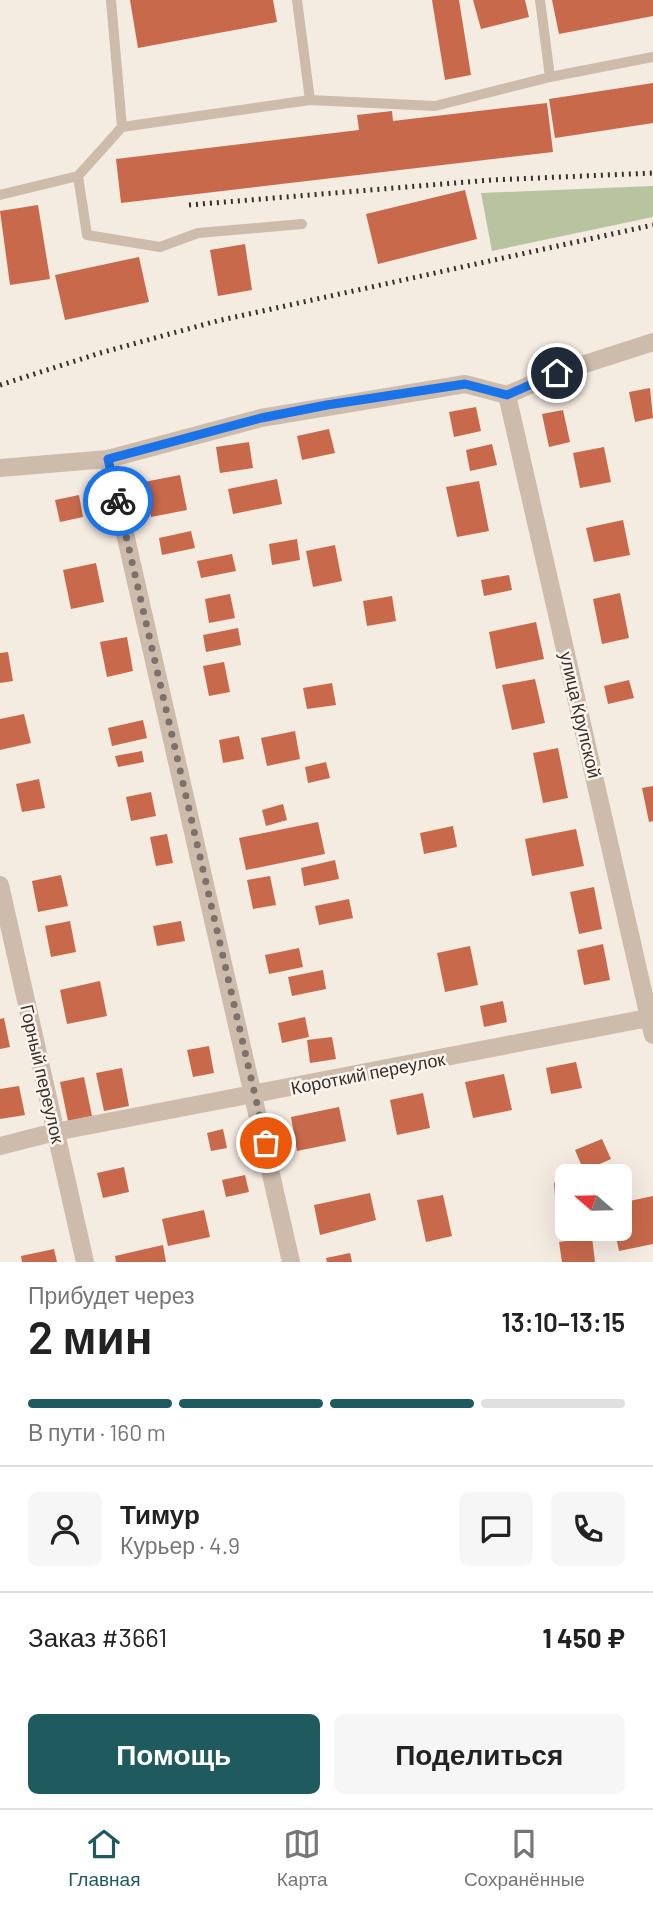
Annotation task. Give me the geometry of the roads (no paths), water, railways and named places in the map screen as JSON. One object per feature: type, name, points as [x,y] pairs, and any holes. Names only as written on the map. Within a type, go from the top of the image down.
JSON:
[{"type":"street","points":[[0,468],[108,459],[261,418],[465,384],[507,395],[557,373],[653,342]]},
{"type":"street","name":"улица Крупской","points":[[507,395],[652,1024]]},
{"type":"street","points":[[108,459],[256,1096],[291,1262]]},
{"type":"street","name":"Горный переулок","points":[[0,885],[85,1262]]},
{"type":"street","name":"Короткий переулок","points":[[0,1146],[55,1132],[652,1024]]},
{"type":"lane","points":[[111,0],[121,127]]},
{"type":"lane","points":[[297,0],[310,100]]},
{"type":"lane","points":[[540,0],[550,77]]},
{"type":"lane","points":[[0,195],[78,176],[121,127],[310,100],[435,106],[550,77],[653,57]]},
{"type":"lane","points":[[78,176],[88,235],[160,247],[198,233],[302,224]]},
{"type":"railway","points":[[189,205],[491,180],[653,173]]},
{"type":"railway","points":[[0,385],[100,353],[217,321],[653,225]]}]
